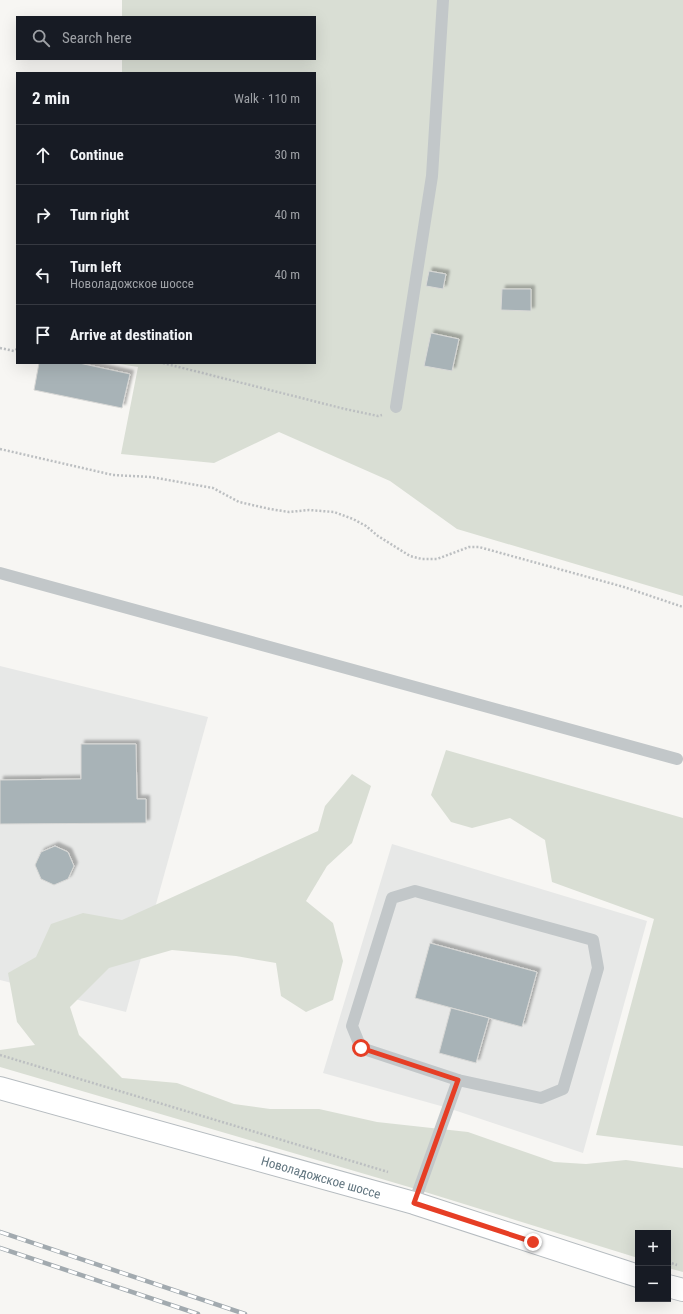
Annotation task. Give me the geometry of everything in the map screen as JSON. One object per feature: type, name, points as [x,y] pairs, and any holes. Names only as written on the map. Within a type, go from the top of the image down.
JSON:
[{"type":"main road","name":"Новоладожское шоссе","points":[[0,1088],[414,1203],[635,1275]]},
{"type":"main road","points":[[671,1287],[683,1290]]},
{"type":"lane","points":[[396,407],[432,176],[443,0]]},
{"type":"lane","points":[[0,573],[677,759]]},
{"type":"lane","points":[[415,891],[593,940],[598,968],[563,1089],[541,1098],[458,1080],[361,1048],[352,1026],[392,898],[415,891]]},
{"type":"lane","points":[[414,1203],[458,1080]]},
{"type":"path","points":[[0,348],[14,351],[16,350]]},
{"type":"path","points":[[168,364],[378,416],[396,407]]},
{"type":"path","points":[[0,449],[113,475],[151,477],[213,488],[239,502],[270,509],[288,512],[309,510],[334,512],[353,518],[410,556],[422,559],[437,559],[469,548],[479,547],[624,587],[683,607]]},
{"type":"path","points":[[0,1054],[390,1173]]},
{"type":"shaded area","points":[[122,0],[683,0],[683,596],[457,529],[390,481],[279,432],[214,463],[121,454],[138,367],[119,364],[316,364],[316,72],[122,72],[122,60],[316,60],[316,16],[122,16]]},
{"type":"shaded area","points":[[0,666],[208,717],[126,1012],[0,980]]},
{"type":"shaded area","points":[[446,750],[683,818],[683,1146],[596,1135],[654,919],[552,882],[545,840],[510,818],[472,828],[451,822],[431,795]]},
{"type":"shaded area","points":[[352,774],[371,786],[352,843],[327,866],[306,901],[333,923],[343,961],[333,1000],[306,1012],[281,996],[276,963],[236,956],[172,950],[109,968],[70,1007],[79,1035],[122,1078],[177,1083],[234,1104],[270,1109],[319,1109],[377,1122],[468,1132],[554,1162],[586,1164],[626,1160],[683,1168],[683,1272],[671,1269],[671,1230],[635,1230],[635,1257],[409,1187],[0,1067],[0,1050],[35,1045],[17,1022],[8,973],[36,957],[51,924],[83,913],[122,920],[318,831],[325,806]]},
{"type":"shaded area","points":[[392,844],[647,921],[583,1153],[448,1108],[323,1073]]},
{"type":"building","points":[[429,271],[446,274],[443,289],[426,286]]},
{"type":"building","points":[[502,289],[531,289],[531,311],[501,310]]},
{"type":"building","points":[[431,333],[459,339],[452,371],[424,366]]},
{"type":"building","points":[[39,364],[84,364],[130,374],[122,408],[34,390]]},
{"type":"building","points":[[81,744],[136,744],[137,799],[146,799],[146,823],[0,824],[0,780],[81,779]]},
{"type":"building","points":[[55,846],[68,852],[74,866],[68,879],[54,885],[41,879],[35,865],[41,852]]},
{"type":"building","points":[[430,943],[537,972],[522,1027],[415,998]]},
{"type":"building","points":[[451,1008],[489,1018],[476,1063],[439,1053]]},
{"type":"railway","points":[[0,1232],[245,1314]]},
{"type":"railway","points":[[0,1248],[198,1314]]},
{"type":"route","points":[[361,1048],[458,1080],[414,1203],[533,1242]]}]
